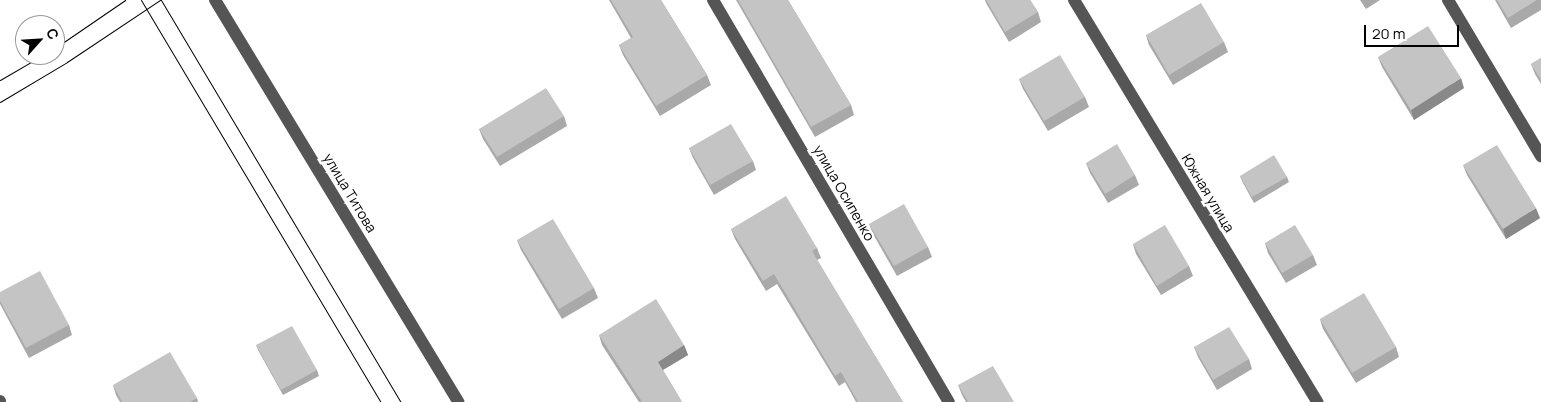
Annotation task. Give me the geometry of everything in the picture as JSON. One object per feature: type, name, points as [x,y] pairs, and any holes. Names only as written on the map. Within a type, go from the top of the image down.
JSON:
[{"type":"street","name":"улица Титова","points":[[215,0],[458,402]]},
{"type":"street","name":"улица Осипенко","points":[[713,0],[949,402]]},
{"type":"street","name":"Южная улица","points":[[1074,0],[1317,402]]},
{"type":"street","points":[[1448,0],[1541,156]]},
{"type":"building","points":[[611,0],[661,0],[707,75],[656,106],[619,45],[633,37]]},
{"type":"building","points":[[738,0],[788,0],[851,105],[811,127]]},
{"type":"building","points":[[986,0],[1030,0],[1038,12],[1005,32]]},
{"type":"building","points":[[1497,0],[1537,0],[1508,18]]},
{"type":"building","points":[[1201,3],[1224,42],[1169,75],[1146,35]]},
{"type":"building","points":[[1428,26],[1461,78],[1411,110],[1378,57]]},
{"type":"building","points":[[1060,55],[1085,97],[1044,121],[1019,79]]},
{"type":"building","points":[[1541,58],[1541,80],[1531,64]]},
{"type":"building","points":[[546,88],[564,116],[497,157],[479,129]]},
{"type":"building","points":[[731,124],[753,161],[710,185],[689,148]]},
{"type":"building","points":[[1117,144],[1135,175],[1105,194],[1086,163]]},
{"type":"building","points":[[1497,145],[1536,208],[1503,229],[1463,165]]},
{"type":"building","points":[[1274,155],[1287,177],[1252,197],[1240,176]]},
{"type":"building","points":[[786,196],[817,248],[812,251],[903,402],[858,402],[841,372],[835,376],[774,274],[763,281],[731,229]]},
{"type":"building","points":[[904,204],[928,247],[894,266],[869,224]]},
{"type":"building","points":[[553,219],[594,288],[559,309],[517,240]]},
{"type":"building","points":[[1165,225],[1189,266],[1157,286],[1133,244]]},
{"type":"building","points":[[1295,225],[1313,255],[1282,273],[1265,243]]},
{"type":"building","points":[[40,271],[69,325],[26,348],[0,301],[0,292]]},
{"type":"building","points":[[1364,293],[1396,347],[1352,373],[1320,319]]},
{"type":"building","points":[[656,299],[684,345],[658,362],[682,402],[642,402],[599,335]]},
{"type":"building","points":[[292,326],[317,370],[281,390],[256,345]]},
{"type":"building","points":[[1229,327],[1249,359],[1213,380],[1194,347]]},
{"type":"building","points":[[170,352],[197,398],[190,402],[122,402],[113,385]]},
{"type":"building","points":[[993,366],[1014,402],[968,402],[958,385]]},
{"type":"tram line","points":[[65,41],[125,0]]},
{"type":"tram line","points":[[141,0],[381,402]]},
{"type":"tram line","points":[[0,102],[67,62],[160,0]]},
{"type":"tram line","points":[[161,0],[401,402]]},
{"type":"tram line","points":[[0,80],[26,65]]}]
